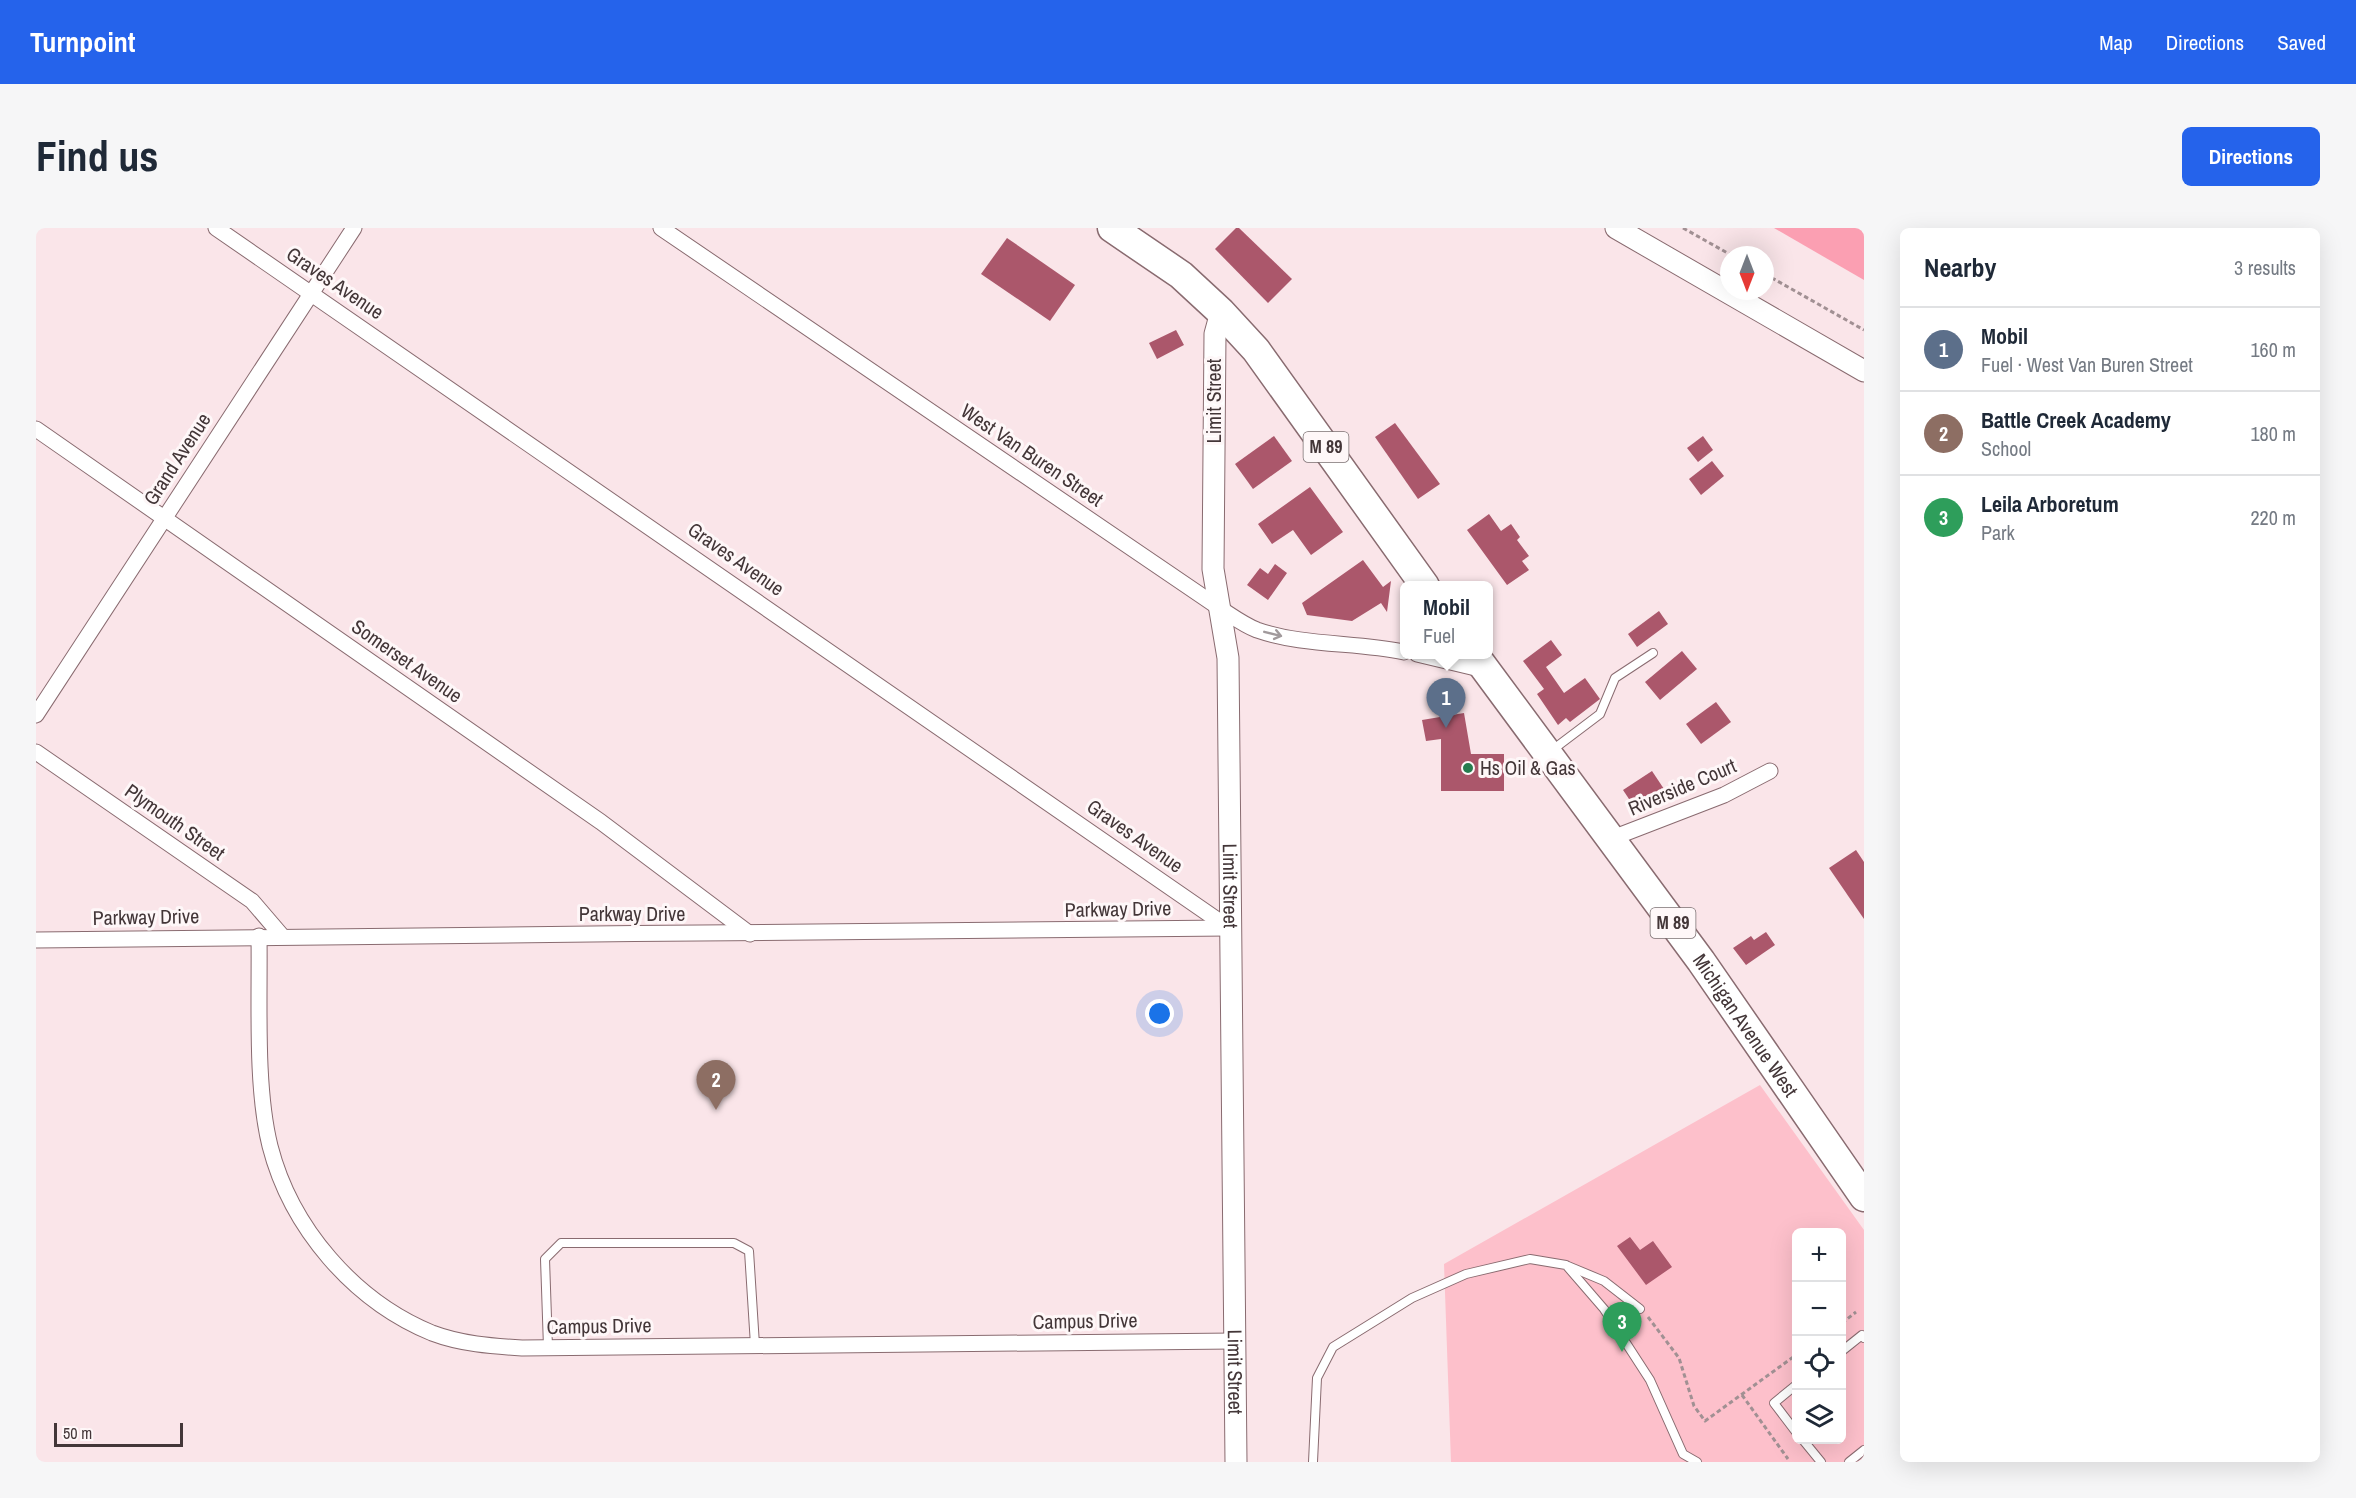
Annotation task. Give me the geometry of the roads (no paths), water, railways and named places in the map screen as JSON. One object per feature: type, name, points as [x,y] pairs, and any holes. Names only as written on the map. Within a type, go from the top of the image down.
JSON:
[{"type":"highway","name":"M 89","points":[[1112,228],[1181,275],[1221,312],[1256,350],[1422,581]]},
{"type":"highway","name":"Michigan Avenue West","points":[[1479,662],[1701,961],[1864,1197]]},
{"type":"street","name":"Graves Avenue","points":[[216,228],[312,292],[1229,928]]},
{"type":"street","name":"Grand Avenue","points":[[36,715],[354,228]]},
{"type":"street","name":"West Van Buren Street","points":[[661,228],[1221,609],[1256,630],[1291,638],[1373,646],[1400,651]]},
{"type":"street","points":[[1616,228],[1864,371]]},
{"type":"street","name":"Limit Street","points":[[1221,312],[1215,334],[1213,569],[1228,658],[1236,1462]]},
{"type":"street","name":"Somerset Avenue","points":[[36,429],[601,822],[750,934]]},
{"type":"street","points":[[1456,659],[1479,662]]},
{"type":"street","name":"Plymouth Street","points":[[36,752],[252,901],[282,936]]},
{"type":"street","name":"Riverside Court","points":[[1610,839],[1724,795],[1770,771]]},
{"type":"street","name":"Parkway Drive","points":[[36,940],[1229,928]]},
{"type":"street","name":"Campus Drive","points":[[259,936],[263,1100],[270,1145],[284,1189],[305,1225],[330,1258],[361,1289],[394,1313],[423,1328],[478,1346],[1234,1341]]},
{"type":"lane","points":[[1547,755],[1600,714],[1616,678],[1653,653]]},
{"type":"lane","points":[[548,1347],[545,1258],[561,1243],[735,1243],[749,1251],[755,1345]]},
{"type":"lane","points":[[1313,1462],[1317,1377],[1333,1347],[1412,1298],[1466,1274],[1530,1259],[1566,1265],[1604,1281],[1640,1309]]},
{"type":"lane","points":[[1566,1265],[1604,1309],[1650,1380],[1683,1454],[1697,1462]]},
{"type":"lane","points":[[1846,1348],[1862,1335],[1864,1338]]},
{"type":"lane","points":[[1792,1389],[1774,1403],[1792,1426]]},
{"type":"lane","points":[[1806,1444],[1821,1462]]},
{"type":"lane","points":[[1849,1462],[1864,1450]]},
{"type":"place","name":"Mobil","points":[[1446,728]]},
{"type":"place","name":"Hs Oil & Gas","points":[[1468,768]]},
{"type":"place","name":"Battle Creek Academy","points":[[716,1110]]},
{"type":"place","name":"Leila Arboretum","points":[[1622,1352]]}]
